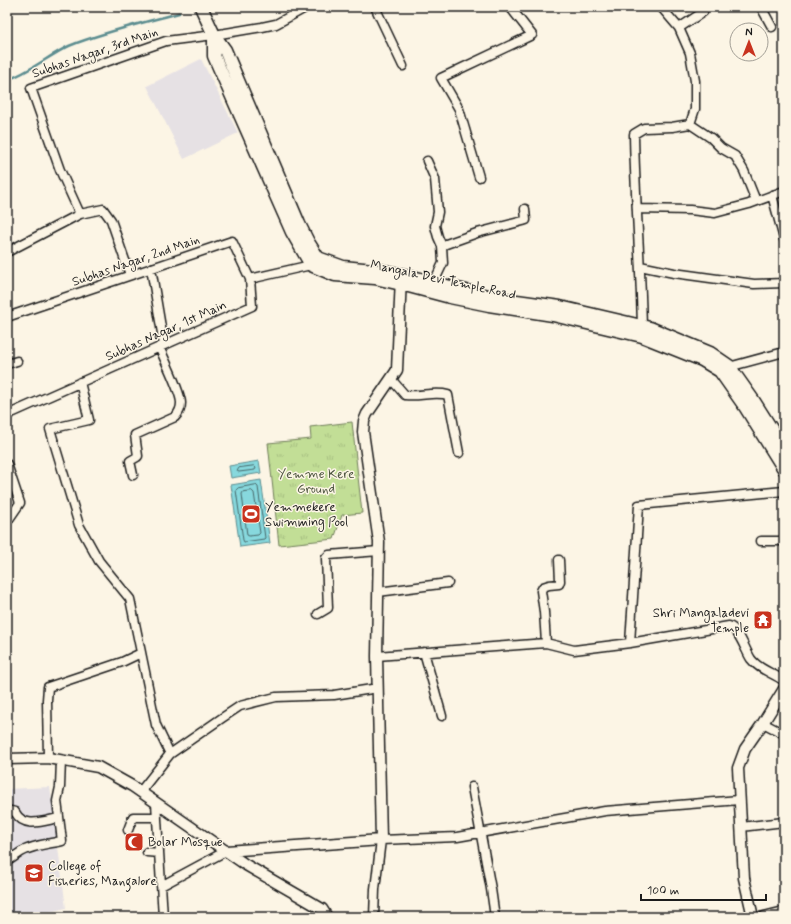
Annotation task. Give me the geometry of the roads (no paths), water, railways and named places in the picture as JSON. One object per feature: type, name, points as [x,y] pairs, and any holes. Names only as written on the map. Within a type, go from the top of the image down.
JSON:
[{"type":"main road","points":[[201,7],[214,35],[214,56],[292,232],[315,262]]},
{"type":"main road","name":"Mangala Devi Temple Road","points":[[315,262],[335,275],[434,282],[496,298],[560,307],[642,332],[702,360],[724,368],[753,400],[784,449]]},
{"type":"main road","name":"Mangala Devi Temple Road","points":[[401,279],[450,297],[489,306],[553,314],[642,332]]},
{"type":"main road","name":"Mangala Devi Temple Road","points":[[724,368],[746,408],[784,469]]},
{"type":"street","name":"Subhas Nagar, 3rd Main","points":[[80,214],[60,170],[31,88],[166,41],[214,35],[276,24],[307,7]]},
{"type":"street","points":[[375,7],[403,66]]},
{"type":"street","points":[[479,176],[459,109],[441,78],[532,36],[510,7]]},
{"type":"street","points":[[661,7],[679,28],[690,53],[695,81],[695,109],[690,124]]},
{"type":"street","points":[[679,28],[703,12],[700,7]]},
{"type":"street","points":[[761,7],[772,27]]},
{"type":"street","points":[[642,332],[638,209],[634,168],[634,134],[644,128],[672,127],[690,124],[721,148],[735,156],[744,171],[756,202]]},
{"type":"street","points":[[427,161],[435,179],[438,212],[435,226],[442,246],[443,263],[434,282]]},
{"type":"street","points":[[638,209],[690,210],[715,213],[756,202],[784,191]]},
{"type":"street","points":[[772,195],[784,239]]},
{"type":"street","points":[[7,252],[80,214],[103,209],[111,220],[130,275]]},
{"type":"street","points":[[442,246],[477,233],[526,220],[527,217],[525,210]]},
{"type":"street","name":"Subhas Nagar, 2nd Main","points":[[7,317],[232,241],[250,280]]},
{"type":"street","points":[[250,280],[315,262]]},
{"type":"street","points":[[640,266],[674,273],[754,284],[784,283]]},
{"type":"street","points":[[133,475],[130,461],[138,456],[135,435],[175,417],[179,413],[180,408],[180,397],[162,346],[151,268]]},
{"type":"street","points":[[374,917],[375,889],[381,840],[377,656],[379,542],[363,432],[364,421],[367,414],[398,370],[401,279]]},
{"type":"street","name":"Subhas Nagar, 1st Main","points":[[7,415],[252,306],[250,280]]},
{"type":"street","points":[[724,368],[784,352]]},
{"type":"street","points":[[7,364],[17,361]]},
{"type":"street","points":[[391,379],[405,395],[413,396],[439,393],[448,395],[460,454]]},
{"type":"street","points":[[80,382],[89,420],[50,429],[79,525],[99,561],[130,599],[156,725],[170,754]]},
{"type":"street","points":[[7,464],[20,503],[7,522]]},
{"type":"street","points":[[630,643],[639,505],[784,491]]},
{"type":"street","points":[[761,541],[784,541]]},
{"type":"street","points":[[318,614],[328,608],[326,558],[329,555],[379,551]]},
{"type":"street","points":[[546,643],[541,591],[543,587],[559,584],[559,560]]},
{"type":"street","points":[[378,592],[448,583]]},
{"type":"street","points":[[377,656],[546,643],[574,650],[630,643],[729,626],[733,627],[752,661],[784,681]]},
{"type":"street","points":[[424,652],[442,716]]},
{"type":"street","points":[[48,758],[48,687],[141,654]]},
{"type":"street","points":[[140,792],[170,754],[240,706],[276,697],[334,694],[378,688]]},
{"type":"street","points":[[753,917],[744,878],[738,768],[745,748],[763,724],[784,689]]},
{"type":"street","points":[[763,724],[784,734]]},
{"type":"street","points":[[7,759],[48,758],[98,767],[140,792],[246,866],[322,909],[327,917]]},
{"type":"street","points":[[7,861],[21,852],[38,845],[62,841],[57,802],[60,788],[61,760]]},
{"type":"street","points":[[472,787],[495,917]]},
{"type":"street","points":[[161,886],[226,851],[381,840],[457,837],[605,811],[739,800]]},
{"type":"street","points":[[156,803],[163,917]]},
{"type":"street","points":[[7,810],[15,812],[18,818],[24,822],[36,822],[59,818]]},
{"type":"street","points":[[128,830],[133,817],[157,817]]},
{"type":"street","points":[[741,827],[784,822]]},
{"type":"street","points":[[147,852],[159,853]]},
{"type":"street","points":[[764,917],[784,912]]},
{"type":"water","name":"Yemmekere Swimming Pool","points":[[259,461],[261,473],[231,478],[229,466]]},
{"type":"water","name":"Yemmekere Swimming Pool","points":[[261,480],[270,543],[240,547],[231,485]]},
{"type":"waterway","points":[[7,80],[23,73],[69,46],[109,32],[179,13]]},
{"type":"place","name":"Yemmekere Swimming Pool","points":[[251,514]]},
{"type":"place","name":"Shri Mangaladevi Temple","points":[[763,620]]},
{"type":"place","name":"Bolar Mosque","points":[[134,842]]},
{"type":"place","name":"College of Fisheries, Mangalore","points":[[34,873]]},
{"type":"park label","name":"Yemme Kere Ground","points":[[316,482]]}]
